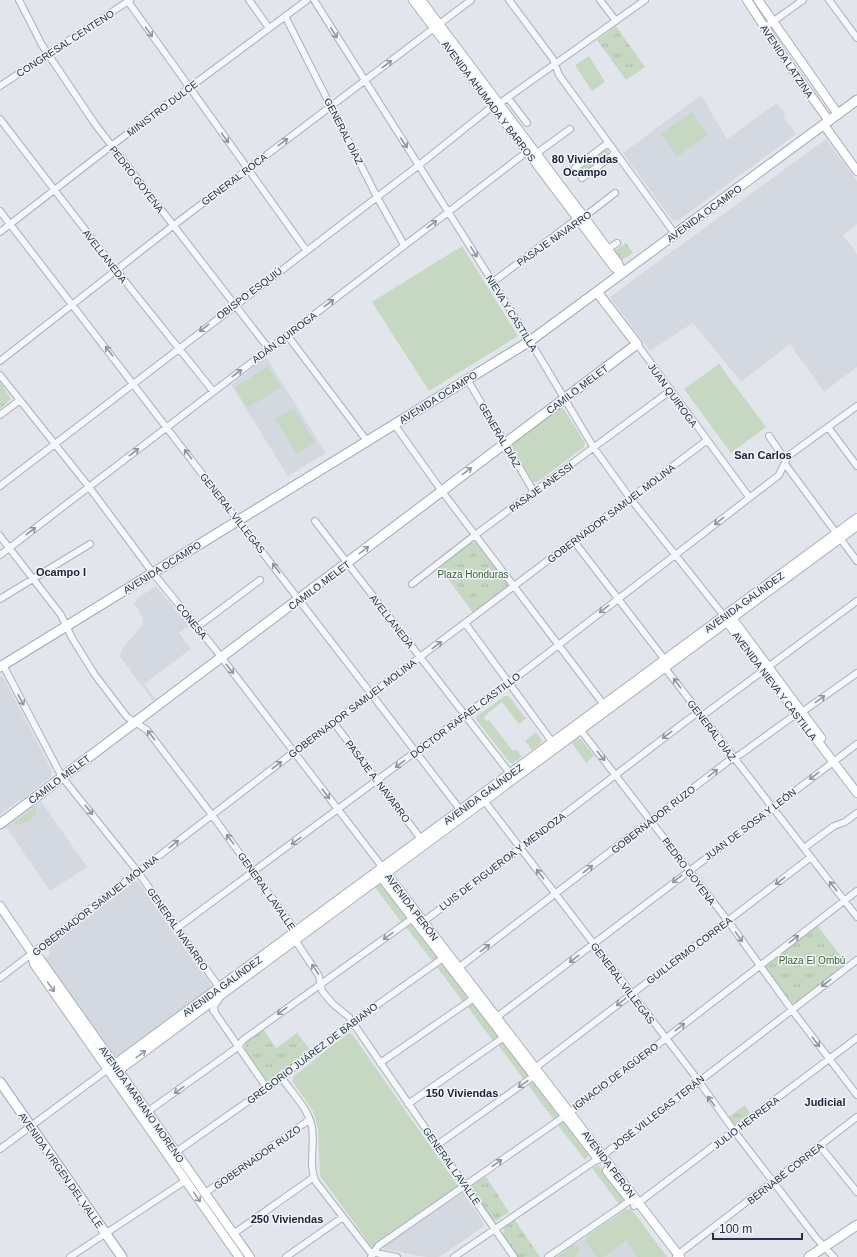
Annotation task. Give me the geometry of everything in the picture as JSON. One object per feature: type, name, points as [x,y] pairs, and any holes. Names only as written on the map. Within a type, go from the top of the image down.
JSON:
[{"type":"main road","name":"AVENIDA AHUMADA Y BARROS","points":[[413,0],[537,153],[614,267],[622,273]]},
{"type":"main road","name":"AVENIDA AHUMADA Y BARROS","points":[[421,0],[436,27]]},
{"type":"main road","name":"AVENIDA LATZINA","points":[[747,0],[857,170]]},
{"type":"main road","name":"AVENIDA LATZINA","points":[[758,0],[838,114]]},
{"type":"main road","name":"AVENIDA OCAMPO","points":[[2,666],[530,341],[857,100]]},
{"type":"main road","name":"AVENIDA AHUMADA Y BARROS","points":[[497,104],[528,151],[581,218],[608,249],[618,263],[622,273]]},
{"type":"main road","name":"JUAN QUIROGA","points":[[598,292],[637,344]]},
{"type":"main road","name":"CAMILO MELET","points":[[0,824],[300,599],[441,490],[637,344]]},
{"type":"main road","name":"AVENIDA GALÍNDEZ","points":[[114,1068],[222,990],[295,940],[512,776],[728,619],[838,536],[857,518]]},
{"type":"main road","name":"AVENIDA GALÍNDEZ","points":[[838,536],[857,526]]},
{"type":"main road","name":"AVENIDA NIEVA Y CASTILLA","points":[[728,619],[835,760],[857,793]]},
{"type":"main road","name":"AVENIDA GALÍNDEZ","points":[[512,776],[553,743],[579,727],[604,705],[665,664]]},
{"type":"main road","name":"AVENIDA NIEVA Y CASTILLA","points":[[835,760],[857,785]]},
{"type":"main road","name":"AVENIDA GALÍNDEZ","points":[[114,1068],[209,1004],[222,990],[296,931],[383,873],[421,840],[463,813]]},
{"type":"main road","name":"AVENIDA PERÓN","points":[[383,873],[494,1020],[677,1256]]},
{"type":"main road","name":"AVENIDA MARIANO MORENO","points":[[0,906],[32,953],[34,964],[147,1112],[250,1257]]},
{"type":"main road","name":"AVENIDA PERÓN","points":[[456,970],[474,998],[494,1020],[504,1037],[535,1072]]},
{"type":"main road","name":"AVENIDA MARIANO MORENO","points":[[114,1068],[185,1181],[239,1257]]},
{"type":"main road","name":"AVENIDA VIRGEN DEL VALLE","points":[[0,1082],[122,1257]]},
{"type":"main road","points":[[809,1257],[857,1225]]},
{"type":"street","name":"PEDRO GOYENA","points":[[19,0],[48,53],[111,146],[269,349]]},
{"type":"street","points":[[249,0],[268,28]]},
{"type":"street","name":"MINISTRO DULCE","points":[[0,232],[111,146],[306,0]]},
{"type":"street","name":"NIEVA Y CASTILLA","points":[[314,0],[530,341],[594,448],[630,498],[728,619]]},
{"type":"street","name":"GENERAL ROCA","points":[[0,361],[174,225],[471,0]]},
{"type":"street","points":[[509,0],[553,59],[559,75],[675,234]]},
{"type":"street","points":[[600,0],[616,22]]},
{"type":"street","name":"OBISPO ESQUIÚ","points":[[0,486],[497,104],[555,65],[645,0]]},
{"type":"street","points":[[764,28],[802,0]]},
{"type":"street","points":[[829,0],[857,38]]},
{"type":"street","name":"CONGRESAL CENTENO","points":[[0,86],[128,1]]},
{"type":"street","points":[[128,1],[306,250]]},
{"type":"street","name":"GENERAL DÍAZ","points":[[285,16],[377,197],[404,246]]},
{"type":"street","points":[[508,98],[527,123]]},
{"type":"street","name":"AVELLANEDA","points":[[0,119],[116,270],[213,391]]},
{"type":"street","points":[[528,151],[537,153],[570,129]]},
{"type":"street","points":[[575,168],[608,143]]},
{"type":"street","name":"ADÁN QUIROGA","points":[[0,555],[528,151]]},
{"type":"street","points":[[582,178],[616,153]]},
{"type":"street","name":"PASAJE NAVARRO","points":[[493,282],[616,193]]},
{"type":"street","name":"GENERAL VILLEGAS","points":[[0,211],[300,599],[463,813]]},
{"type":"street","points":[[608,249],[617,242]]},
{"type":"street","points":[[287,335],[367,441]]},
{"type":"street","name":"JUAN QUIROGA","points":[[637,344],[749,497]]},
{"type":"street","name":"CONESA","points":[[0,375],[89,487],[153,573],[222,658],[294,752],[383,873]]},
{"type":"street","name":"GENERAL DÍAZ","points":[[468,379],[534,492]]},
{"type":"street","name":"PASAJE ANESSI","points":[[412,584],[475,534],[670,391]]},
{"type":"street","points":[[0,415],[20,400]]},
{"type":"street","points":[[779,475],[792,452],[857,406]]},
{"type":"street","points":[[394,424],[441,490],[604,705]]},
{"type":"street","points":[[828,427],[857,466]]},
{"type":"street","points":[[769,436],[793,475],[857,561]]},
{"type":"street","name":"GOBERNADOR SAMUEL MOLINA","points":[[0,978],[294,752],[706,440]]},
{"type":"street","points":[[779,475],[787,473],[793,475]]},
{"type":"street","name":"DOCTOR RAFAEL CASTILLO","points":[[177,928],[338,811],[509,683],[779,475]]},
{"type":"street","name":"AVELLANEDA","points":[[315,521],[464,716],[512,776]]},
{"type":"street","name":"GENERAL LAVALLE","points":[[0,536],[61,615],[95,675],[127,717],[134,723],[147,730],[254,872],[296,931],[295,940],[319,976],[322,991],[333,1004],[349,1017],[514,1257]]},
{"type":"street","name":"GENERAL DÍAZ","points":[[573,540],[618,599],[700,714],[857,917]]},
{"type":"street","points":[[0,599],[90,544]]},
{"type":"street","points":[[197,627],[260,580]]},
{"type":"street","name":"LUIS DE FIGUEROA Y MENDOZA","points":[[147,1112],[238,1048],[243,1040],[321,983],[417,918],[427,919],[616,774],[766,668],[857,601]]},
{"type":"street","points":[[465,623],[553,743]]},
{"type":"street","name":"GENERAL NAVARRO","points":[[2,666],[62,777],[138,872],[222,990]]},
{"type":"street","name":"GOBERNADOR RUZO","points":[[456,970],[734,758],[857,673]]},
{"type":"street","name":"PASAJE A. NAVARRO","points":[[334,723],[421,840]]},
{"type":"street","name":"PEDRO GOYENA","points":[[579,727],[728,921],[792,1010],[857,1095]]},
{"type":"street","name":"JUAN DE SOSA Y LEÓN","points":[[494,1020],[594,945],[689,870],[857,744]]},
{"type":"street","name":"GENERAL VILLEGAS","points":[[482,799],[665,1038],[734,1132],[774,1181],[824,1247],[834,1257]]},
{"type":"street","points":[[804,848],[834,826],[845,822],[857,813]]},
{"type":"street","name":"GUILLERMO CORREA","points":[[437,1145],[535,1072],[631,994],[811,857]]},
{"type":"street","name":"IGNACIO DE AGÜERO","points":[[373,1255],[378,1246],[567,1114],[857,891]]},
{"type":"street","name":"GREGORIO JUÁREZ DE BABIANO","points":[[176,1152],[282,1077],[352,1022],[446,956]]},
{"type":"street","name":"JOSÉ VILLEGAS TERÁN","points":[[454,1257],[600,1157],[857,960]]},
{"type":"street","points":[[215,1013],[216,1001],[222,990]]},
{"type":"street","points":[[380,1063],[474,998]]},
{"type":"street","points":[[209,1004],[267,1088]]},
{"type":"street","points":[[408,1104],[504,1037]]},
{"type":"street","name":"JULIO HERRERA","points":[[548,1257],[634,1202],[734,1132],[857,1038]]},
{"type":"street","name":"AVENIDA GALÍNDEZ","points":[[0,1149],[114,1068]]},
{"type":"street","points":[[282,1077],[307,1113],[312,1128],[314,1177],[365,1248],[373,1255],[397,1257]]},
{"type":"street","name":"BERNABÉ CORREA","points":[[677,1256],[857,1117]]},
{"type":"street","name":"GOBERNADOR RUZO","points":[[205,1194],[309,1120]]},
{"type":"street","points":[[820,1146],[857,1192]]},
{"type":"street","points":[[233,1234],[314,1177]]},
{"type":"street","points":[[70,1257],[185,1181]]},
{"type":"street","points":[[286,1257],[343,1217]]},
{"type":"shaded area","points":[[701,95],[727,139],[777,103],[785,114],[783,116],[796,134],[679,220],[672,220],[623,153]]},
{"type":"shaded area","points":[[826,139],[857,181],[857,224],[843,235],[857,254],[857,367],[824,392],[790,344],[741,382],[693,323],[650,351],[610,297]]},
{"type":"shaded area","points":[[266,357],[326,453],[288,476],[231,385]]},
{"type":"shaded area","points":[[156,586],[189,626],[179,633],[191,649],[144,684],[156,699],[153,701],[119,655],[122,652],[121,650],[143,624],[143,618],[134,603],[137,601],[136,599]]},
{"type":"shaded area","points":[[0,676],[4,678],[52,771],[51,777],[0,815]]},
{"type":"shaded area","points":[[41,801],[87,867],[50,891],[6,827]]},
{"type":"shaded area","points":[[134,882],[138,882],[211,984],[210,989],[118,1056],[114,1056],[45,958],[49,956],[50,946]]},
{"type":"shaded area","points":[[463,1192],[484,1223],[483,1227],[439,1257],[426,1257],[381,1248]]},
{"type":"shaded area","points":[[631,1209],[667,1257],[557,1257],[625,1210]]},
{"type":"green space","points":[[616,26],[645,67],[626,80],[597,40]]},
{"type":"green space","points":[[589,56],[605,82],[592,91],[575,65]]},
{"type":"green space","points":[[692,112],[708,135],[677,157],[661,133]]},
{"type":"green space","points":[[606,148],[610,154],[582,174],[578,169]]},
{"type":"green space","points":[[626,243],[633,253],[622,260],[614,251]]},
{"type":"green space","points":[[462,246],[518,336],[429,391],[372,302]]},
{"type":"green space","points":[[719,364],[766,427],[731,453],[684,389]]},
{"type":"green space","points":[[268,366],[281,387],[247,408],[235,387]]},
{"type":"green space","points":[[0,382],[11,399],[0,409]]},
{"type":"green space","points":[[294,408],[315,443],[297,454],[275,419]]},
{"type":"green space","points":[[560,408],[563,408],[585,443],[584,447],[537,482],[533,482],[512,446],[513,442]]},
{"type":"green space","name":"Plaza Honduras","points":[[475,542],[508,585],[507,589],[474,614],[439,567],[471,543]]},
{"type":"green space","points":[[505,696],[509,696],[526,719],[519,724],[502,702],[484,718],[486,721],[489,720],[513,751],[516,749],[522,757],[513,763],[510,763],[476,719],[477,716]]},
{"type":"green space","points":[[536,732],[542,742],[532,750],[525,741]]},
{"type":"green space","points":[[577,739],[581,739],[594,756],[586,763],[572,743]]},
{"type":"green space","points":[[36,806],[36,814],[29,821],[19,825],[13,823]]},
{"type":"green space","points":[[381,882],[407,917],[402,923],[374,886]]},
{"type":"green space","points":[[412,924],[438,956],[433,962],[406,927]]},
{"type":"green space","name":"Plaza El Ombú","points":[[817,925],[847,964],[796,1003],[792,1003],[766,969],[766,966]]},
{"type":"green space","points":[[443,964],[468,996],[463,1002],[437,967]]},
{"type":"green space","points":[[473,1003],[476,1004],[498,1036],[493,1041],[467,1006]]},
{"type":"green space","points":[[263,1029],[276,1048],[297,1033],[311,1051],[271,1081],[265,1080],[244,1050],[247,1040]]},
{"type":"green space","points":[[348,1033],[352,1034],[458,1186],[458,1188],[372,1247],[320,1176],[318,1128],[313,1111],[293,1082],[293,1077]]},
{"type":"green space","points":[[503,1042],[529,1075],[524,1080],[498,1045]]},
{"type":"green space","points":[[534,1082],[559,1115],[554,1120],[528,1085]]},
{"type":"green space","points":[[745,1105],[751,1115],[736,1126],[729,1117]]},
{"type":"green space","points":[[564,1121],[590,1154],[585,1160],[557,1124]]},
{"type":"green space","points":[[598,1165],[623,1195],[624,1199],[619,1204],[592,1168]]},
{"type":"green space","points":[[485,1175],[509,1212],[496,1221],[492,1220],[471,1188],[472,1184]]},
{"type":"green space","points":[[631,1209],[667,1257],[637,1257],[626,1241],[603,1257],[597,1257],[585,1241],[587,1236],[625,1210]]},
{"type":"green space","points":[[515,1220],[540,1257],[518,1257],[503,1235],[504,1228]]},
{"type":"green space","points":[[573,1245],[579,1247],[579,1253],[574,1257],[557,1257]]},
{"type":"waterway","points":[[74,1014],[79,1022]]},
{"type":"waterway","points":[[122,1083],[244,1257]]},
{"type":"district","name":"80 Viviendas Ocampo","points":[[585,165]]},
{"type":"district","name":"San Carlos","points":[[763,455]]},
{"type":"district","name":"Ocampo I","points":[[61,572]]},
{"type":"district","name":"150 Viviendas","points":[[462,1093]]},
{"type":"district","name":"Judicial","points":[[825,1102]]},
{"type":"district","name":"250 Viviendas","points":[[287,1219]]}]
